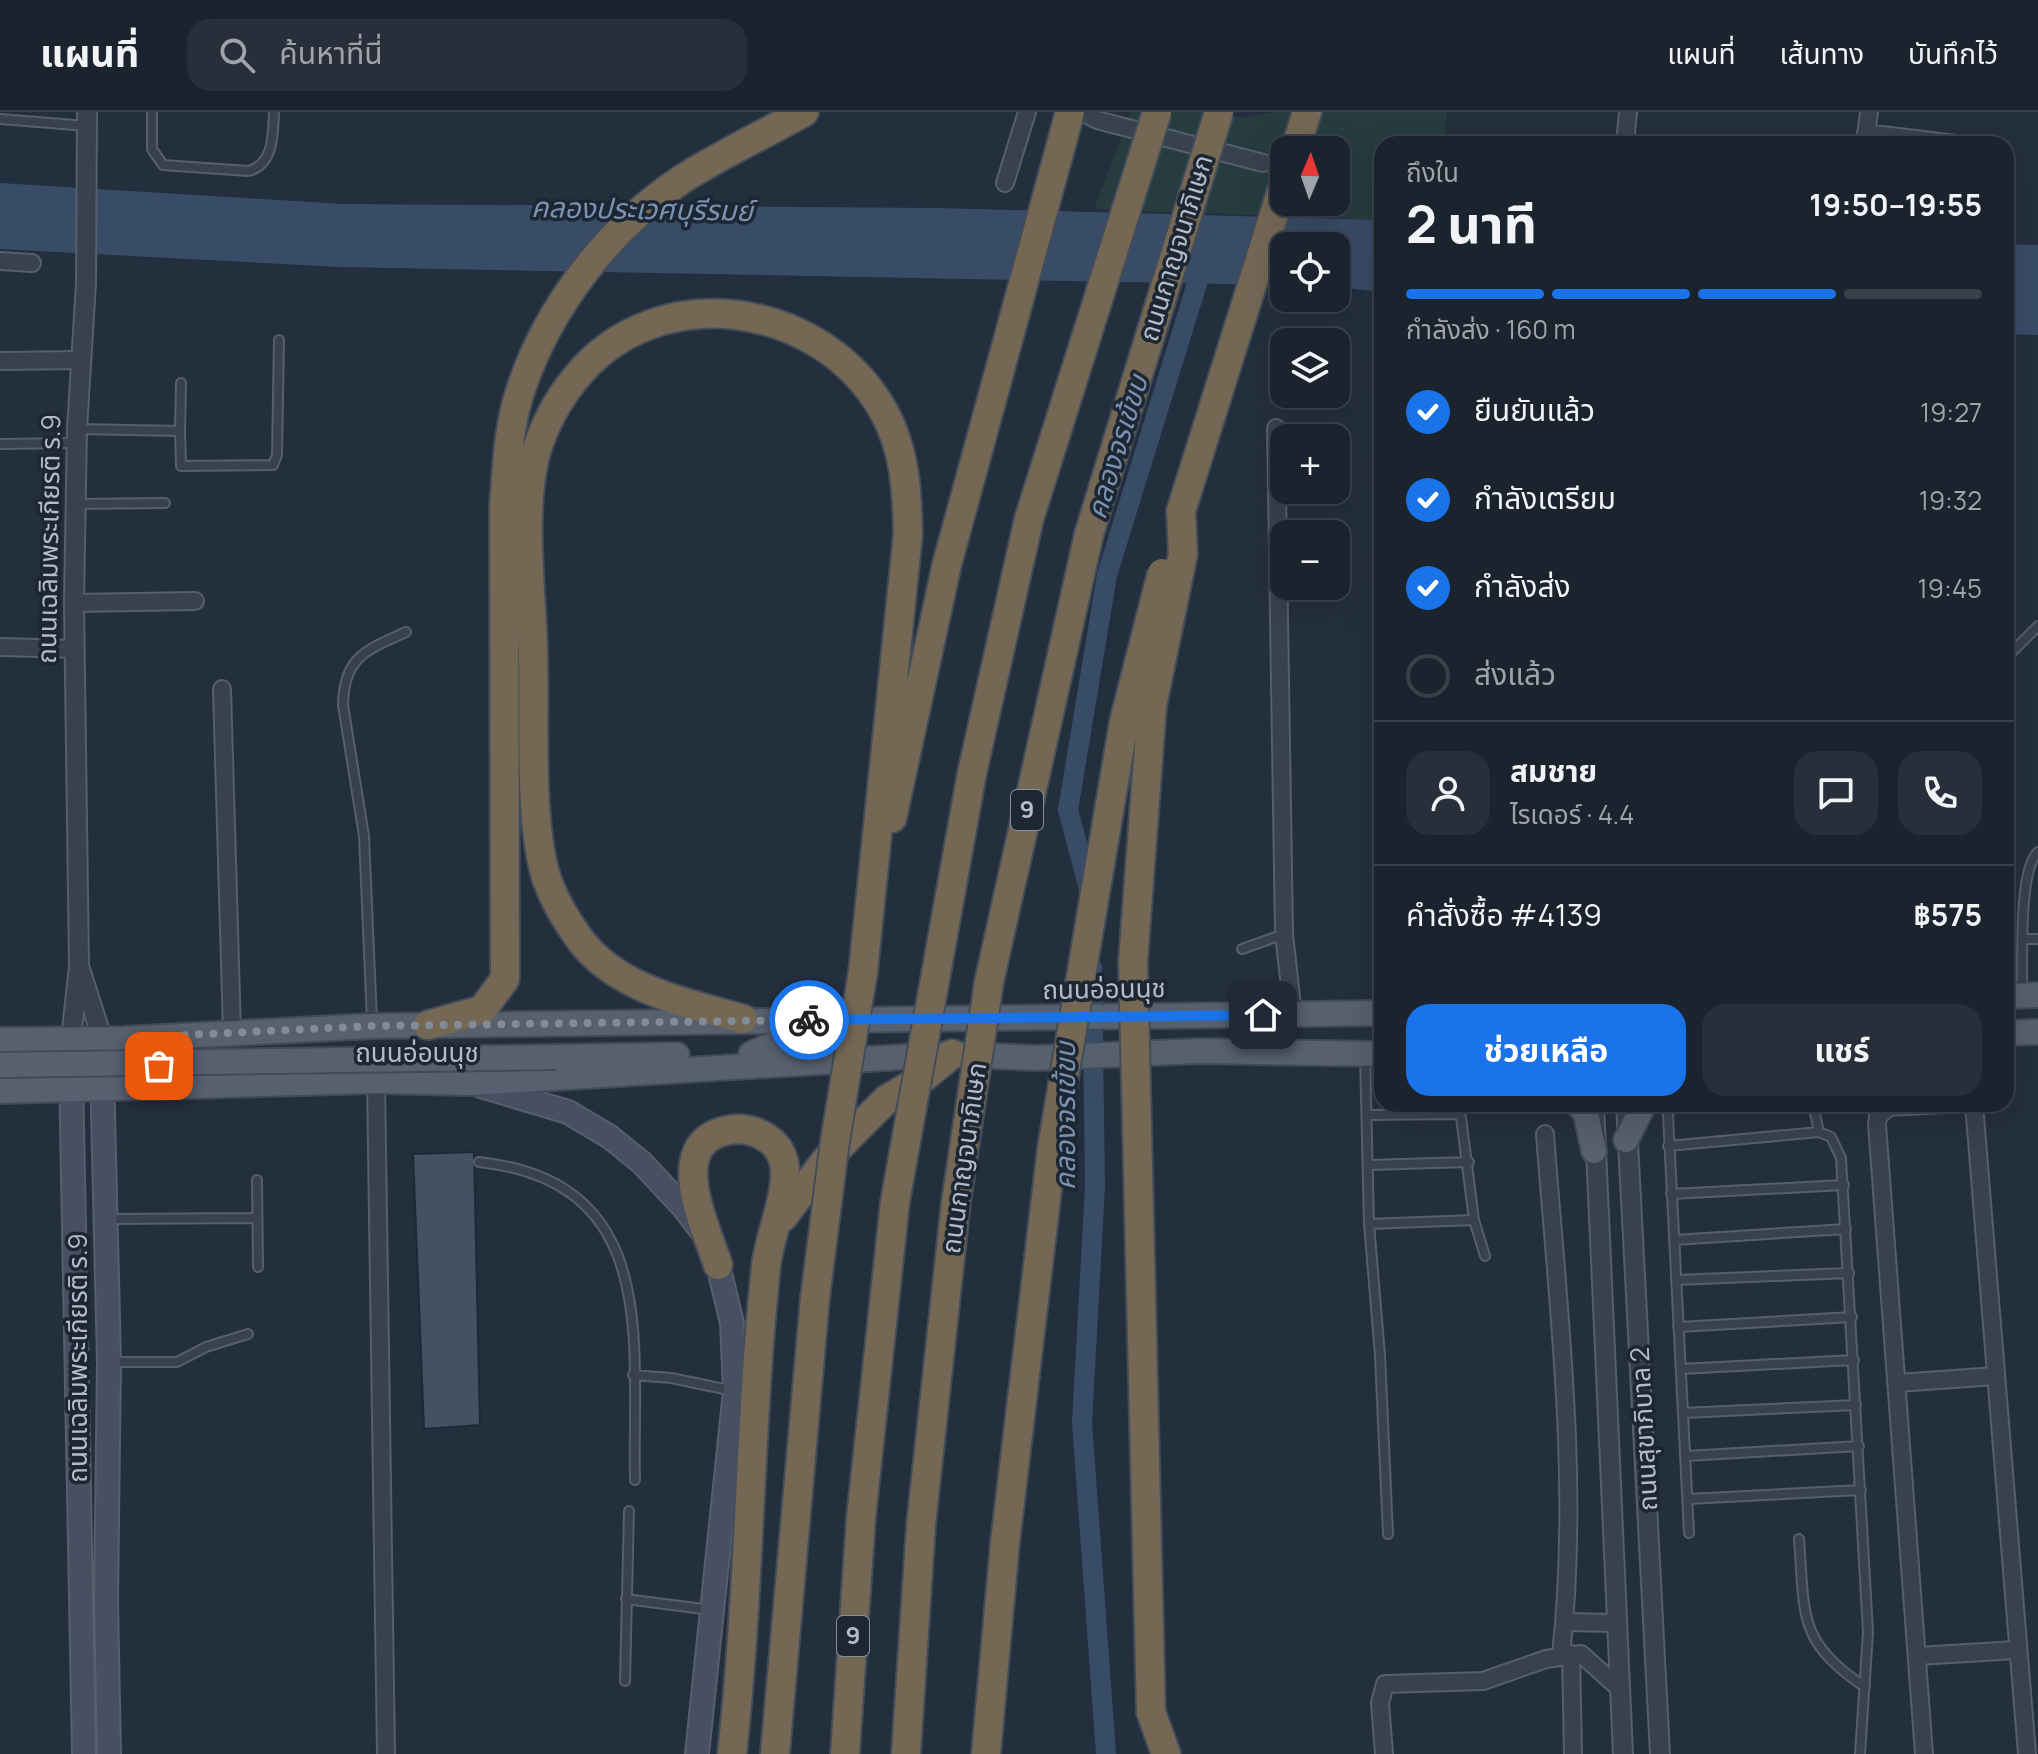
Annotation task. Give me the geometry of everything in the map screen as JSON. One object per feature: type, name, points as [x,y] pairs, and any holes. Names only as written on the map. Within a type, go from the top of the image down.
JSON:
[{"type":"highway","points":[[428,1025],[482,1010],[505,979],[504,507],[510,435],[522,386],[562,304],[599,255],[639,214],[680,181],[804,112]]},
{"type":"highway","points":[[775,1754],[786,1601],[821,1242],[863,972],[887,841],[947,564],[1070,112]]},
{"type":"highway","name":"9","points":[[845,1754],[861,1518],[895,1202],[972,773],[1029,519],[1157,112]]},
{"type":"highway","name":"ถนนกาญจนาภิเษก","points":[[906,1754],[921,1525],[956,1202],[989,982],[1089,534],[1219,112]]},
{"type":"highway","points":[[1299,136],[1307,112]]},
{"type":"highway","points":[[986,1754],[1005,1543],[1052,1148],[1124,722],[1167,551],[1274,216]]},
{"type":"highway","points":[[743,1019],[654,993],[614,971],[577,936],[564,918],[547,879],[537,820],[530,507],[536,454],[552,412],[575,378],[603,352],[634,332],[672,316],[705,311],[745,315],[781,326],[814,342],[842,360],[864,382],[883,410],[899,443],[907,486],[908,534],[863,972]]},
{"type":"highway","points":[[1166,1754],[1151,1712],[1133,961],[1152,706],[1183,554],[1181,511]]},
{"type":"highway","points":[[772,1235],[803,1187],[839,1146],[887,1099],[923,1078],[952,1054]]},
{"type":"highway","points":[[718,1265],[694,1192],[691,1170],[703,1145],[721,1132],[751,1131],[767,1138],[779,1151],[785,1176],[766,1264],[732,1754]]},
{"type":"main road","name":"ถนนอ่อนนุช","points":[[0,1040],[372,1026],[1374,1013]]},
{"type":"main road","name":"ถนนอ่อนนุช","points":[[751,1054],[826,1021]]},
{"type":"main road","points":[[2014,1033],[2038,1032]]},
{"type":"main road","points":[[183,1084],[170,1081],[159,1066],[163,1049],[185,1035]]},
{"type":"main road","name":"ถนนเฉลิมพระเกียรติ ร.9","points":[[102,1038],[109,1362],[106,1601],[109,1754]]},
{"type":"main road","name":"ถนนเฉลิมพระเกียรติ ร.9","points":[[71,1039],[84,1754]]},
{"type":"main road","points":[[0,1049],[11,1065],[10,1075],[0,1089]]},
{"type":"main road","name":"ถนนอ่อนนุช","points":[[0,1089],[376,1081],[469,1083],[952,1054],[1034,1058],[1200,1051],[1373,1054]]},
{"type":"main road","name":"ถนนอ่อนนุช","points":[[0,1065],[751,1054],[834,1061]]},
{"type":"main road","points":[[469,1083],[568,1112],[610,1137],[642,1163],[684,1208],[704,1234],[718,1265],[732,1323],[735,1391],[697,1754]]},
{"type":"main road","points":[[1584,1112],[1594,1151]]},
{"type":"main road","points":[[1626,1140],[1640,1112]]},
{"type":"street","points":[[1005,183],[1027,112]]},
{"type":"street","points":[[1082,112],[1097,120],[1263,163]]},
{"type":"street","points":[[1626,136],[1628,112]]},
{"type":"street","points":[[1866,136],[1869,112]]},
{"type":"street","name":"ถนนเฉลิมพระเกียรติ ร.9","points":[[71,1039],[79,966],[74,603],[77,436],[86,283],[88,119]]},
{"type":"street","points":[[0,261],[32,263]]},
{"type":"street","points":[[0,361],[81,360]]},
{"type":"street","points":[[1277,504],[1284,934],[1293,1014]]},
{"type":"street","points":[[74,603],[195,601]]},
{"type":"street","points":[[0,647],[74,649]]},
{"type":"street","points":[[222,689],[232,1032]]},
{"type":"street","name":"ถนนเฉลิมพระเกียรติ ร.9","points":[[79,966],[102,1038]]},
{"type":"street","points":[[376,1081],[386,1754]]},
{"type":"street","name":"ถนนสุขาภิบาล 2","points":[[1594,1112],[1623,1754]]},
{"type":"street","name":"ถนนสุขาภิบาล 2","points":[[1626,1112],[1660,1754]]},
{"type":"street","points":[[1883,1112],[1878,1116],[1924,1754]]},
{"type":"street","points":[[1975,1112],[2016,1650],[2027,1754]]},
{"type":"street","points":[[1545,1134],[1569,1453],[1570,1544],[1565,1622],[1573,1754]]},
{"type":"street","points":[[1898,1383],[1995,1376]]},
{"type":"street","points":[[1565,1622],[1615,1623]]},
{"type":"street","points":[[1918,1656],[2016,1650]]},
{"type":"street","points":[[1384,1754],[1380,1703],[1385,1684],[1483,1681],[1566,1654],[1581,1654],[1619,1688]]},
{"type":"lane","points":[[152,112],[152,149],[163,165],[248,171],[261,166],[267,156],[273,142],[274,112]]},
{"type":"lane","points":[[0,119],[88,119]]},
{"type":"lane","points":[[181,383],[181,466],[273,465],[277,455],[279,340]]},
{"type":"lane","points":[[0,444],[77,436],[180,431]]},
{"type":"lane","points":[[76,504],[165,503]]},
{"type":"lane","points":[[2014,650],[2038,626]]},
{"type":"lane","points":[[372,1026],[364,836],[343,705],[343,685],[365,650],[406,632]]},
{"type":"lane","points":[[2022,995],[2026,879],[2031,860],[2038,852]]},
{"type":"lane","points":[[1242,949],[1284,934]]},
{"type":"lane","points":[[2024,939],[2038,939]]},
{"type":"lane","points":[[1373,1054],[1367,1115],[1369,1224],[1380,1355],[1388,1534]]},
{"type":"lane","points":[[1671,1112],[1668,1146],[1689,1533]]},
{"type":"lane","points":[[1815,1112],[1819,1132]]},
{"type":"lane","points":[[1367,1115],[1457,1114],[1463,1123],[1474,1220],[1485,1256]]},
{"type":"lane","points":[[1668,1146],[1819,1132],[1831,1137],[1837,1145],[1844,1185],[1868,1632],[1860,1716],[1860,1754]]},
{"type":"lane","points":[[479,1162],[518,1166],[545,1176],[565,1189],[600,1222],[621,1255],[627,1277],[635,1480]]},
{"type":"lane","points":[[1369,1165],[1469,1162]]},
{"type":"lane","points":[[257,1180],[258,1267]]},
{"type":"lane","points":[[1671,1194],[1844,1185]]},
{"type":"lane","points":[[105,1219],[256,1218]]},
{"type":"lane","points":[[1369,1224],[1474,1220]]},
{"type":"lane","points":[[1674,1240],[1846,1229]]},
{"type":"lane","points":[[1676,1280],[1849,1273]]},
{"type":"lane","points":[[1678,1327],[1852,1317]]},
{"type":"lane","points":[[109,1362],[177,1362],[206,1347],[248,1334]]},
{"type":"lane","points":[[1681,1369],[1854,1360]]},
{"type":"lane","points":[[633,1375],[735,1391]]},
{"type":"lane","points":[[1683,1413],[1856,1405]]},
{"type":"lane","points":[[1686,1456],[1859,1446]]},
{"type":"lane","points":[[1688,1499],[1861,1490]]},
{"type":"lane","points":[[625,1681],[629,1511]]},
{"type":"lane","points":[[1799,1539],[1805,1612],[1816,1645],[1833,1665],[1865,1687]]},
{"type":"lane","points":[[626,1599],[712,1611]]},
{"type":"green space","points":[[1131,112],[1201,112],[1245,118],[1275,112],[1447,112],[1445,136],[1374,136],[1374,220],[1277,216],[1350,216],[1350,136],[1270,136],[1270,216],[1094,209]]},
{"type":"water","name":"คลองประเวศบุรีรมย์","points":[[0,183],[342,204],[938,208],[1374,220],[1374,291],[1350,289],[1350,232],[1270,232],[1270,285],[340,267],[0,249]]},
{"type":"water","points":[[2014,244],[2038,245],[2038,335],[2014,334]]},
{"type":"building","points":[[474,1152],[480,1425],[424,1429],[413,1154]]},
{"type":"waterway","name":"คลองจรเข้ขบ","points":[[1091,896],[1068,810],[1107,575],[1204,261]]},
{"type":"waterway","name":"คลองจรเข้ขบ","points":[[1092,968],[1095,1186],[1082,1423],[1106,1754]]},
{"type":"way so far","points":[[159,1066],[159,1055],[163,1049],[185,1035],[372,1026],[809,1020]]},
{"type":"route","points":[[809,1020],[1263,1015]]}]
